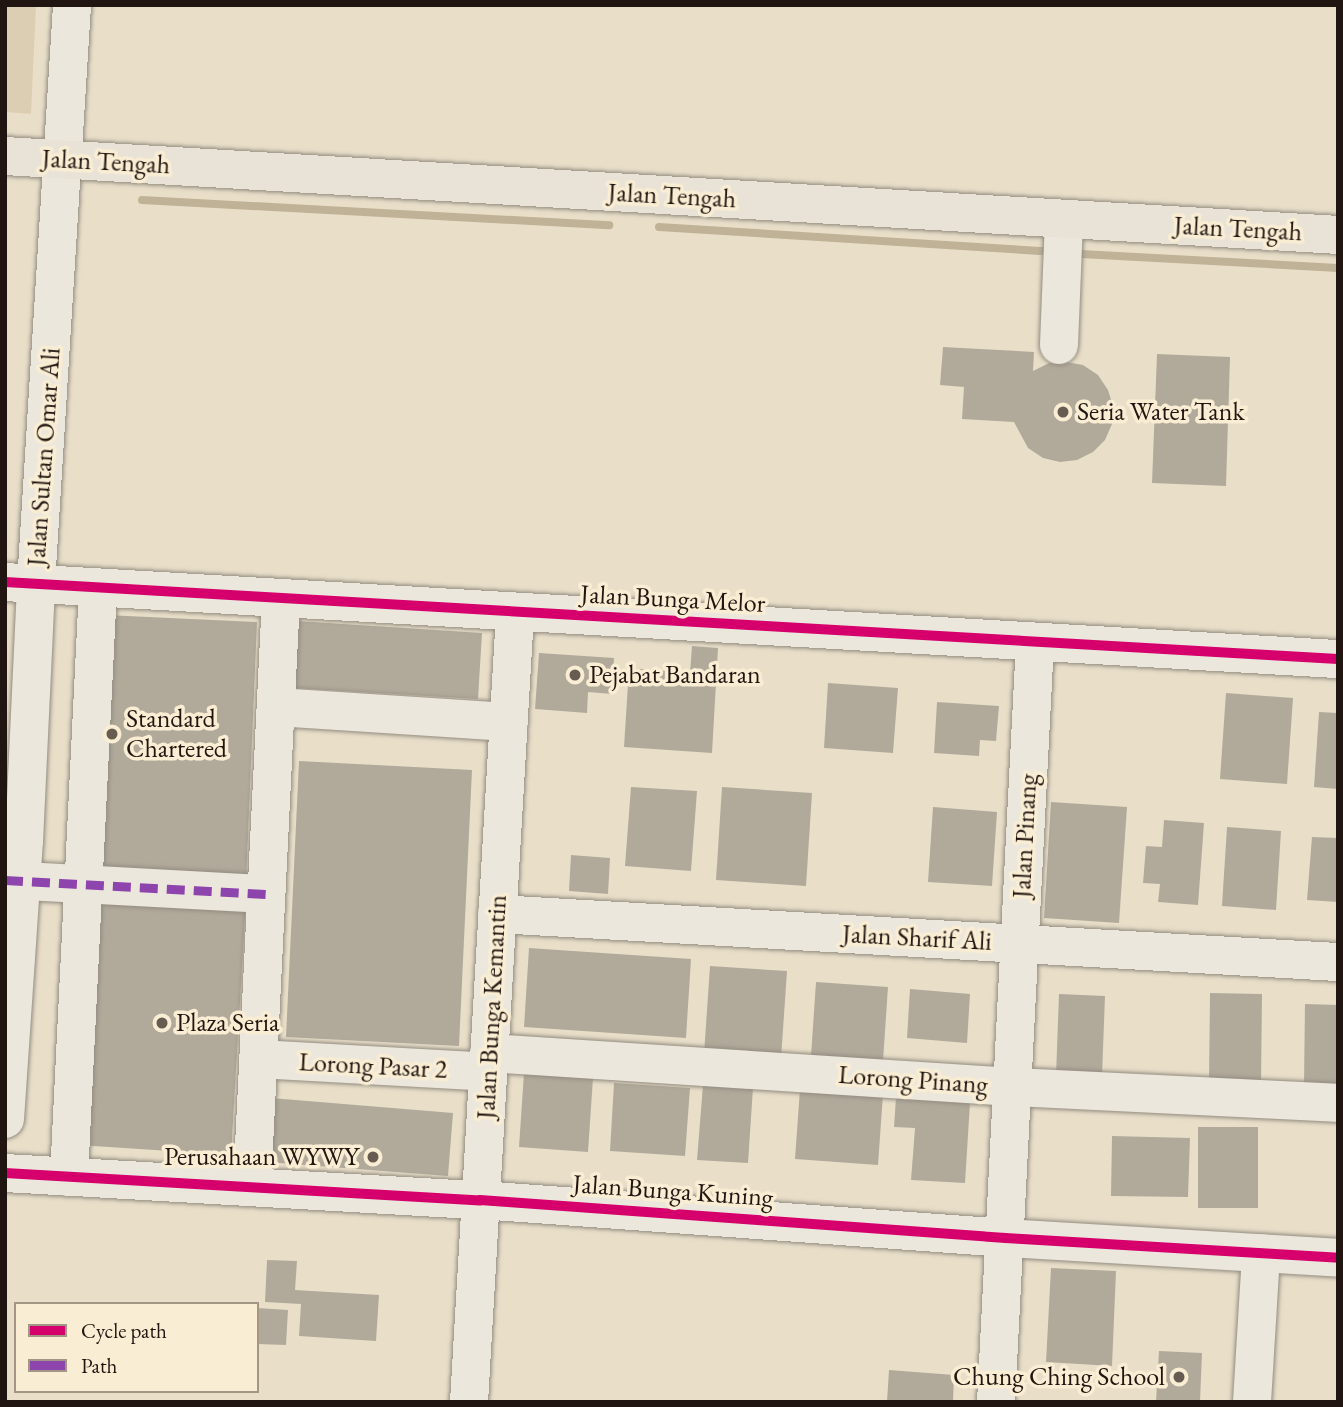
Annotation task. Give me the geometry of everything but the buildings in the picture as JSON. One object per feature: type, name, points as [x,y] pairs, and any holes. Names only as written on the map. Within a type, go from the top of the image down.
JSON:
[{"type":"main road","name":"Jalan Tengah","points":[[5,156],[1338,235]]},
{"type":"street","name":"Jalan Sultan Omar Ali","points":[[5,1119],[21,583],[62,159],[72,5]]},
{"type":"street","points":[[1059,345],[1064,219]]},
{"type":"street","name":"Jalan Bunga Melor","points":[[21,583],[1338,659]]},
{"type":"street","points":[[69,1177],[98,587]]},
{"type":"street","points":[[252,1187],[281,599]]},
{"type":"street","name":"Jalan Bunga Kemantin","points":[[469,1402],[515,613]]},
{"type":"street","name":"Jalan Pinang","points":[[996,1402],[1035,643]]},
{"type":"street","points":[[276,707],[509,722]]},
{"type":"street","points":[[13,881],[266,894]]},
{"type":"street","name":"Jalan Sharif Ali","points":[[497,914],[1338,962]]},
{"type":"street","name":"Lorong Pasar 2","points":[[258,1059],[489,1062]]},
{"type":"street","name":"Lorong Pinang","points":[[489,1062],[1338,1103]]},
{"type":"street","name":"Jalan Bunga Kuning","points":[[5,1173],[480,1200],[1006,1238],[1338,1258]]},
{"type":"street","points":[[1252,1402],[1261,1253]]},
{"type":"shaded area","points":[[5,5],[36,5],[31,114],[5,112]]},
{"type":"waterway","points":[[142,200],[609,225]]},
{"type":"waterway","points":[[659,227],[1044,251]]},
{"type":"waterway","points":[[1081,254],[1338,268]]},
{"type":"marked path","points":[[5,880],[266,894]]},
{"type":"cycle path","points":[[5,582],[1338,659]]},
{"type":"cycle path","points":[[5,1173],[480,1200],[1006,1238],[1338,1258]]},
{"type":"place","name":"Seria Water Tank","points":[[1063,412]]},
{"type":"place","name":"Pejabat Bandaran","points":[[575,675]]},
{"type":"place","name":"Standard Chartered","points":[[112,734]]},
{"type":"place","name":"Plaza Seria","points":[[162,1023]]},
{"type":"place","name":"Perusahaan WYWY","points":[[373,1157]]},
{"type":"place","name":"Chung Ching School","points":[[1179,1377]]}]
